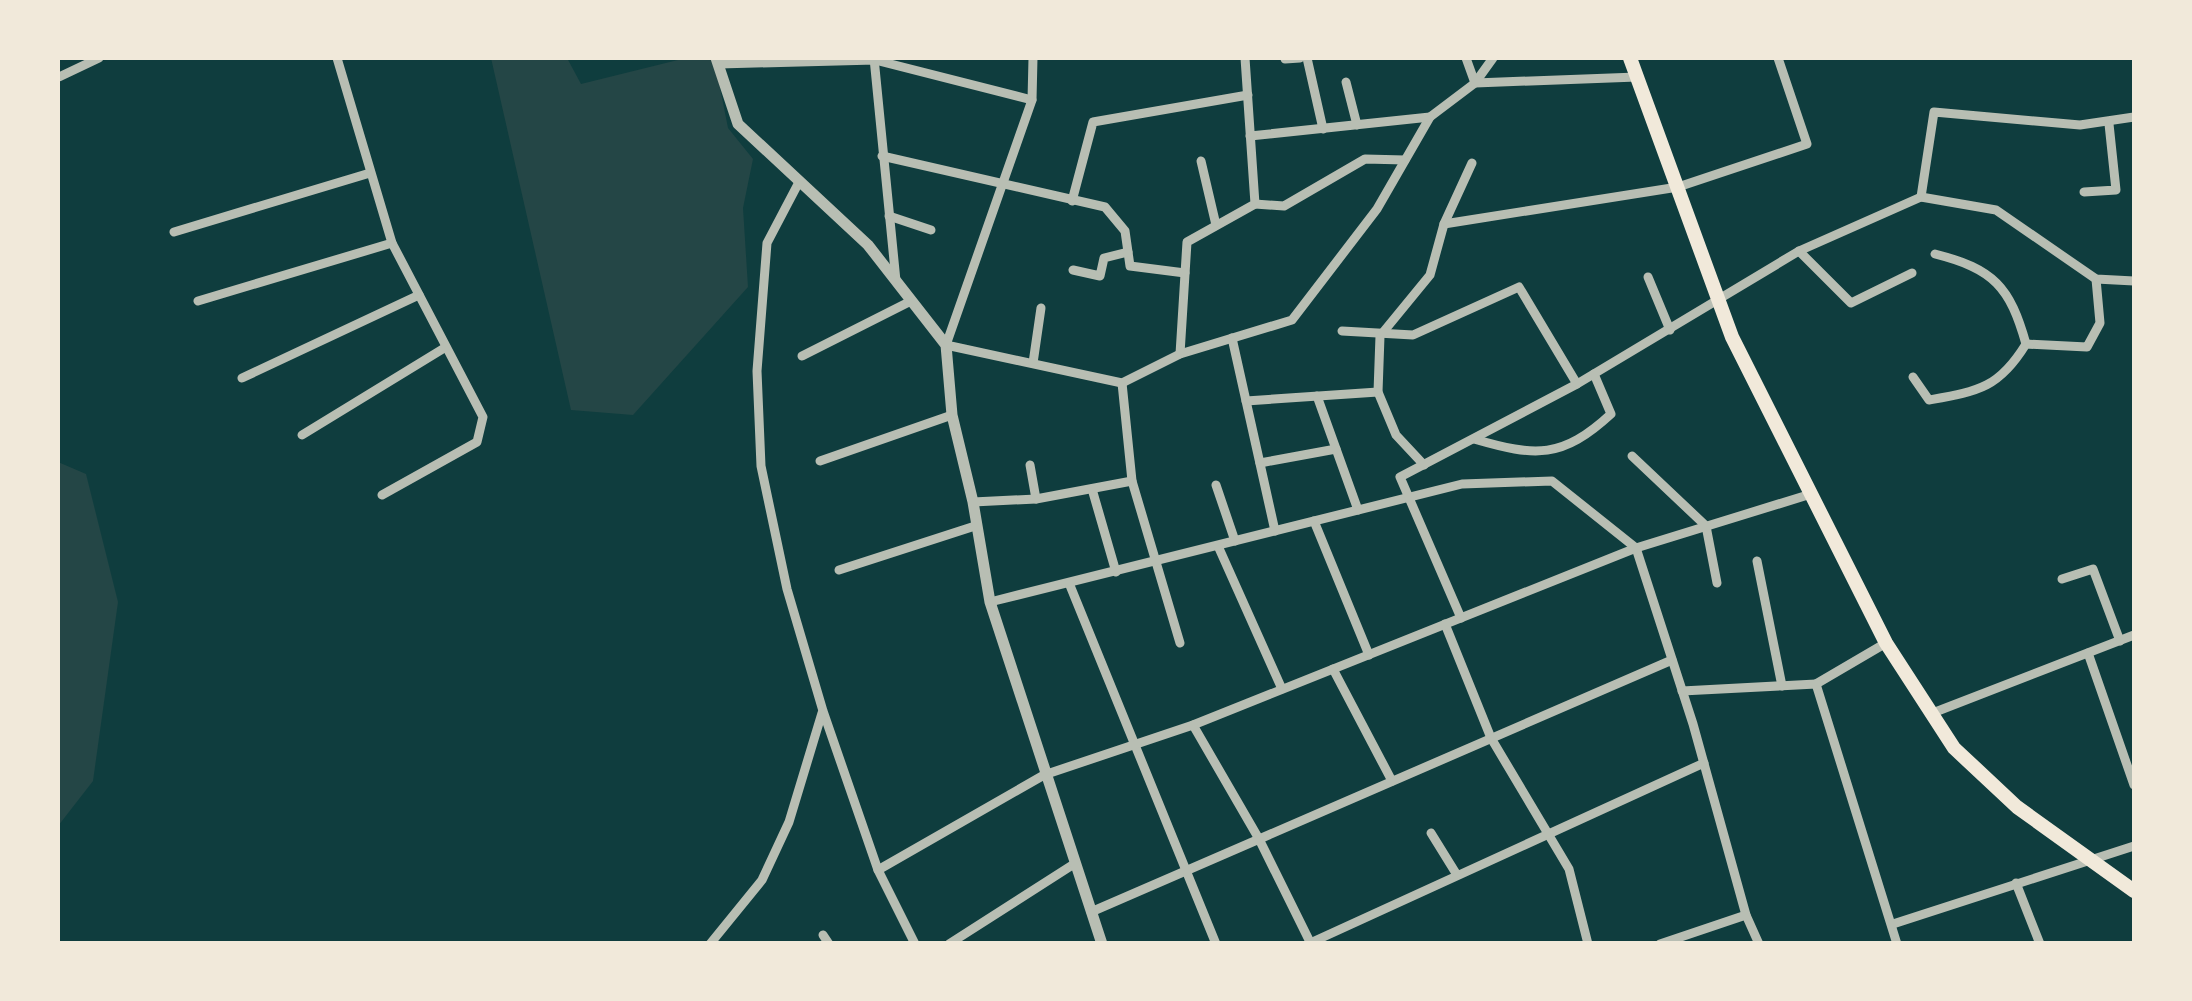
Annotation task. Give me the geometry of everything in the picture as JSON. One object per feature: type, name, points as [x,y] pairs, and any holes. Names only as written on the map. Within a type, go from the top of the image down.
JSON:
[{"type":"main road","points":[[1630,58],[1732,337],[1886,643],[1954,748],[2017,807],[2134,891]]},
{"type":"street","points":[[59,77],[99,58]]},
{"type":"street","points":[[337,58],[392,243],[483,417],[477,442],[382,495]]},
{"type":"street","points":[[1032,100],[875,58],[717,61],[738,124],[798,184],[868,245],[909,302],[946,344],[1122,383],[1180,354],[1292,320],[1377,208],[1430,117],[1475,83],[1492,58]]},
{"type":"street","points":[[875,58],[896,284]]},
{"type":"street","points":[[1032,58],[1032,100],[946,344],[952,415],[973,502],[990,602],[1102,944]]},
{"type":"street","points":[[1245,58],[1255,204]]},
{"type":"street","points":[[1284,59],[1304,58],[1323,128]]},
{"type":"street","points":[[1466,58],[1475,83]]},
{"type":"street","points":[[1444,224],[1678,187],[1807,144],[1778,58]]},
{"type":"street","points":[[1475,83],[1637,78]]},
{"type":"street","points":[[1346,82],[1357,125]]},
{"type":"street","points":[[1072,201],[1093,122],[1248,95]]},
{"type":"street","points":[[1920,197],[1934,112],[2109,124],[2134,117]]},
{"type":"street","points":[[1250,136],[1430,117]]},
{"type":"street","points":[[2084,192],[2116,190],[2109,124]]},
{"type":"street","points":[[882,156],[1105,207],[1126,230],[1130,266],[1185,273]]},
{"type":"street","points":[[1180,354],[1187,242],[1255,204],[1284,206],[1365,159],[1405,160]]},
{"type":"street","points":[[1201,161],[1216,226]]},
{"type":"street","points":[[1424,465],[1396,435],[1378,392],[1380,336],[1430,275],[1444,224],[1472,163]]},
{"type":"street","points":[[174,232],[370,173]]},
{"type":"street","points":[[798,184],[767,243],[757,371],[761,466],[787,589],[823,710],[878,870],[915,944]]},
{"type":"street","points":[[1461,618],[1400,477],[1594,374],[1799,251],[1920,197],[1996,210],[2096,279],[2134,281]]},
{"type":"street","points":[[888,216],[931,230]]},
{"type":"street","points":[[198,301],[392,243]]},
{"type":"street","points":[[1799,251],[1851,304],[1912,273]]},
{"type":"street","points":[[1073,270],[1100,276],[1104,258],[1128,252]]},
{"type":"street","points":[[1912,377],[1930,400],[1970,393],[2006,377],[2026,344],[2015,304],[1997,280],[1962,261],[1935,254]]},
{"type":"street","points":[[1648,277],[1670,330]]},
{"type":"street","points":[[2026,344],[2087,347],[2100,323],[2096,279]]},
{"type":"street","points":[[1342,330],[1380,336],[1426,331],[1519,287],[1576,384]]},
{"type":"street","points":[[242,378],[419,295]]},
{"type":"street","points":[[802,356],[909,302]]},
{"type":"street","points":[[1033,362],[1041,308]]},
{"type":"street","points":[[1232,338],[1276,531]]},
{"type":"street","points":[[302,435],[446,346]]},
{"type":"street","points":[[1474,439],[1517,452],[1556,451],[1584,438],[1612,414],[1594,374]]},
{"type":"street","points":[[1122,383],[1132,481],[1180,643]]},
{"type":"street","points":[[1246,401],[1378,392]]},
{"type":"street","points":[[1317,396],[1358,510]]},
{"type":"street","points":[[820,460],[952,415]]},
{"type":"street","points":[[1260,463],[1336,449]]},
{"type":"street","points":[[1632,456],[1706,526],[1717,584]]},
{"type":"street","points":[[1030,466],[1036,499]]},
{"type":"street","points":[[973,502],[1036,499],[1132,481]]},
{"type":"street","points":[[990,602],[1462,484],[1552,481],[1636,548],[1704,763],[1746,915],[1759,944]]},
{"type":"street","points":[[1216,485],[1235,541]]},
{"type":"street","points":[[1092,489],[1116,572]]},
{"type":"street","points":[[878,870],[1044,775],[1192,725],[1636,548],[1811,494]]},
{"type":"street","points":[[1314,521],[1369,655]]},
{"type":"street","points":[[839,570],[975,526]]},
{"type":"street","points":[[1218,546],[1282,689]]},
{"type":"street","points":[[1756,561],[1782,686]]},
{"type":"street","points":[[2062,578],[2093,568],[2120,641]]},
{"type":"street","points":[[1069,584],[1216,944]]},
{"type":"street","points":[[1444,624],[1491,738],[1569,870],[1588,944]]},
{"type":"street","points":[[1930,714],[2134,635]]},
{"type":"street","points":[[1682,692],[1816,684],[1886,643]]},
{"type":"street","points":[[2088,653],[2134,784]]},
{"type":"street","points":[[1091,912],[1672,660]]},
{"type":"street","points":[[1333,669],[1392,781]]},
{"type":"street","points":[[1816,684],[1897,944]]},
{"type":"street","points":[[710,944],[762,880],[789,822],[823,710]]},
{"type":"street","points":[[1192,725],[1260,839],[1310,943],[1704,763]]},
{"type":"street","points":[[1430,833],[1458,875]]},
{"type":"street","points":[[1893,924],[2134,846]]},
{"type":"street","points":[[949,944],[1074,864]]},
{"type":"street","points":[[2016,883],[2040,944]]},
{"type":"street","points":[[1660,944],[1746,915]]},
{"type":"shaded area","points":[[491,58],[567,58],[581,84],[686,58],[714,58],[728,128],[753,159],[743,208],[748,287],[633,415],[571,410]]},
{"type":"shaded area","points":[[58,462],[86,474],[118,602],[93,781],[58,826]]}]
